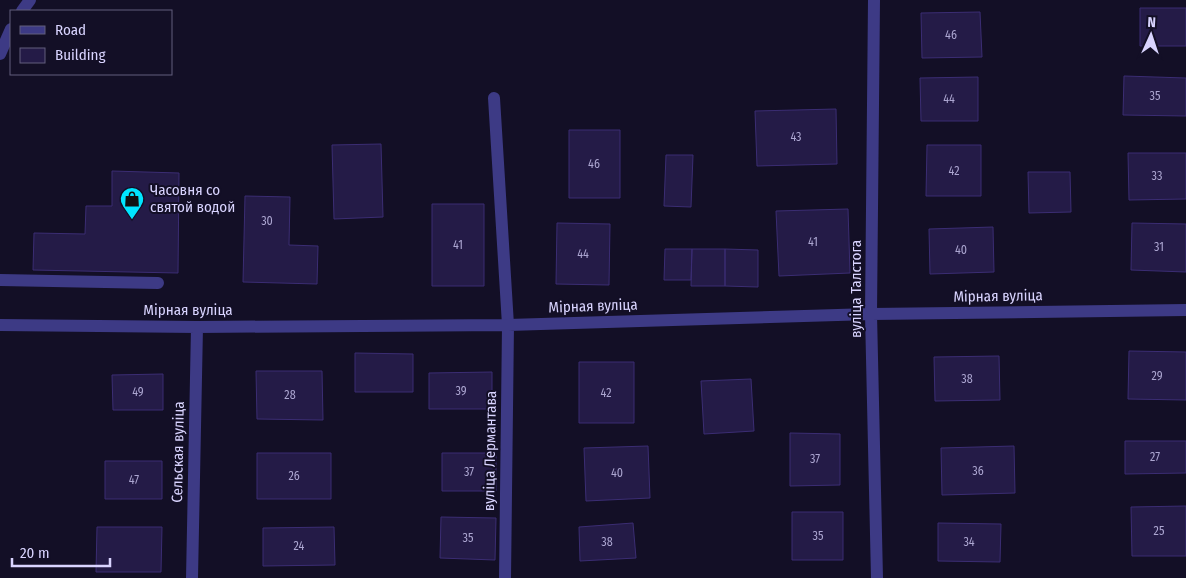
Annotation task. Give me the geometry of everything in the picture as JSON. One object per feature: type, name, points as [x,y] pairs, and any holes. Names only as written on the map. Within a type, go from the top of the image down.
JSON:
[{"type":"street","name":"вуліца Талстога","points":[[874,0],[871,314],[877,578]]},
{"type":"street","points":[[0,54],[10,31]]},
{"type":"street","name":"вуліца Лермантава","points":[[494,98],[508,325],[505,578]]},
{"type":"street","points":[[0,280],[158,283]]},
{"type":"street","name":"Мірная вуліца","points":[[0,326],[508,325],[871,314],[1186,310]]},
{"type":"street","name":"Сельская вуліца","points":[[192,578],[197,327]]},
{"type":"building","points":[[1140,8],[1186,8],[1186,46],[1140,46]]},
{"type":"building","points":[[980,12],[982,57],[922,58],[921,13]]},
{"type":"building","points":[[1124,76],[1186,78],[1186,116],[1123,115]]},
{"type":"building","points":[[978,77],[978,121],[921,121],[920,78]]},
{"type":"building","points":[[836,109],[837,164],[757,166],[755,111]]},
{"type":"building","points":[[569,130],[620,130],[620,198],[569,198]]},
{"type":"building","points":[[381,144],[383,217],[334,219],[332,145]]},
{"type":"building","points":[[927,145],[981,145],[981,196],[926,196]]},
{"type":"building","points":[[1128,153],[1186,153],[1186,199],[1129,200]]},
{"type":"building","points":[[666,155],[693,155],[691,207],[664,206]]},
{"type":"building","name":"Часовня со святой водой","points":[[112,171],[179,173],[178,273],[33,270],[34,233],[85,234],[86,206],[112,206]]},
{"type":"building","points":[[1028,172],[1070,172],[1071,212],[1029,213]]},
{"type":"building","points":[[245,196],[290,197],[289,245],[318,246],[317,284],[243,282]]},
{"type":"building","points":[[432,204],[484,204],[484,286],[432,286]]},
{"type":"building","points":[[848,209],[850,273],[779,276],[776,211]]},
{"type":"building","points":[[557,223],[610,224],[609,285],[556,284]]},
{"type":"building","points":[[1132,223],[1186,224],[1186,272],[1131,270]]},
{"type":"building","points":[[993,227],[994,272],[930,274],[929,229]]},
{"type":"building","points":[[665,249],[692,249],[691,280],[664,280]]},
{"type":"building","points":[[692,249],[725,249],[725,286],[691,286]]},
{"type":"building","points":[[725,249],[758,250],[758,287],[725,286]]},
{"type":"building","points":[[1129,351],[1186,352],[1186,400],[1128,399]]},
{"type":"building","points":[[355,353],[413,354],[413,392],[355,392]]},
{"type":"building","points":[[999,356],[1000,400],[935,401],[934,357]]},
{"type":"building","points":[[579,362],[634,362],[634,423],[579,423]]},
{"type":"building","points":[[256,371],[322,371],[323,420],[257,419]]},
{"type":"building","points":[[492,372],[492,409],[429,409],[429,373]]},
{"type":"building","points":[[163,374],[163,410],[113,410],[112,375]]},
{"type":"building","points":[[751,379],[754,431],[704,434],[701,381]]},
{"type":"building","points":[[790,433],[840,434],[840,485],[790,486]]},
{"type":"building","points":[[1125,441],[1186,441],[1186,473],[1125,474]]},
{"type":"building","points":[[648,446],[650,498],[586,501],[584,448]]},
{"type":"building","points":[[1014,446],[1015,493],[942,495],[941,448]]},
{"type":"building","points":[[257,453],[331,453],[331,499],[257,499]]},
{"type":"building","points":[[442,453],[496,453],[496,491],[442,491]]},
{"type":"building","points":[[105,461],[162,461],[162,499],[105,499]]},
{"type":"building","points":[[1186,506],[1186,556],[1132,556],[1131,507]]},
{"type":"building","points":[[792,512],[843,512],[843,560],[792,560]]},
{"type":"building","points":[[441,517],[496,518],[495,560],[440,558]]},
{"type":"building","points":[[633,523],[636,558],[580,561],[579,527]]},
{"type":"building","points":[[938,523],[1001,524],[1000,562],[938,561]]},
{"type":"building","points":[[97,527],[162,527],[161,572],[96,572]]},
{"type":"building","points":[[334,527],[335,565],[263,566],[263,528]]},
{"type":"place","name":"Часовня со святой водой","points":[[132,220]]}]
